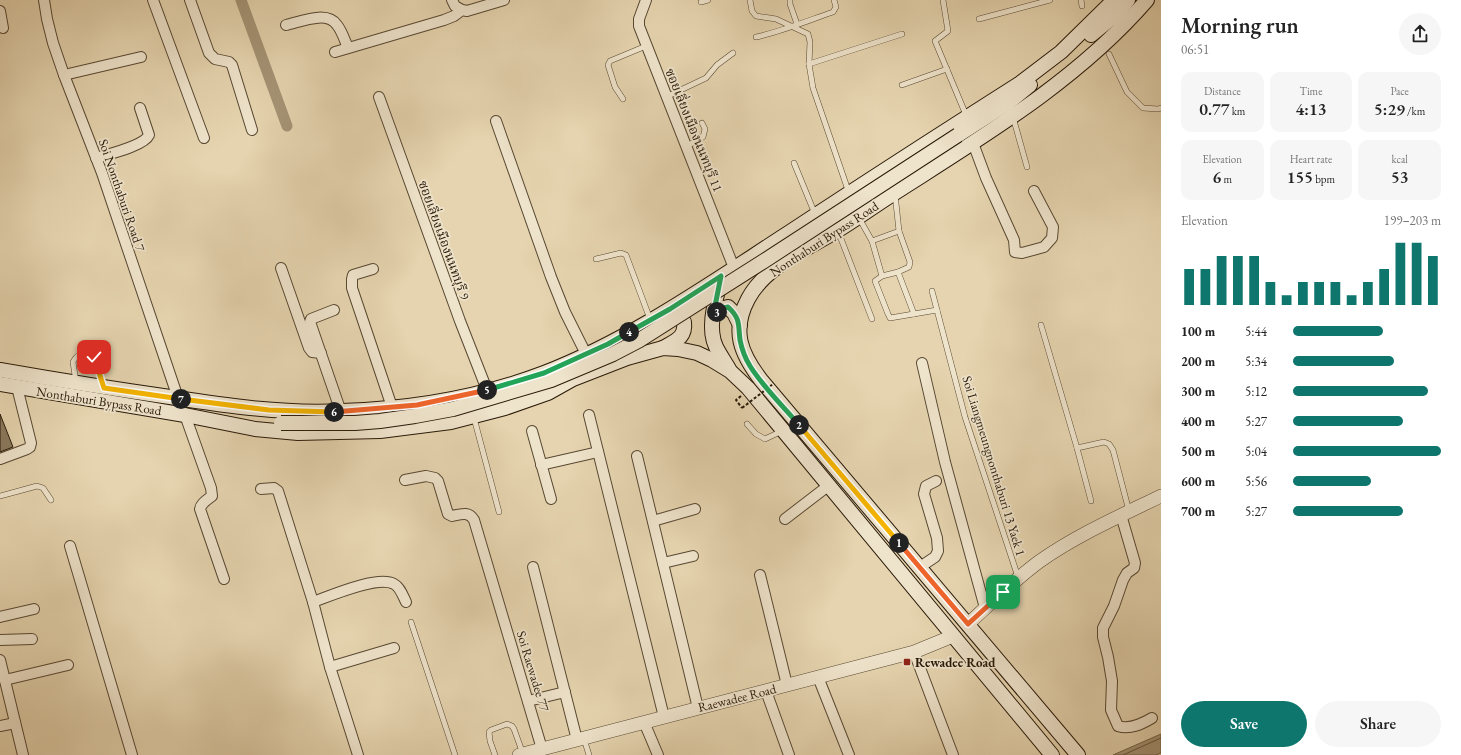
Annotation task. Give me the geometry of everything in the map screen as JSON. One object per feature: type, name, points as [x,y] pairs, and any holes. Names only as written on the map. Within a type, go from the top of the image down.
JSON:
[{"type":"main road","name":"Nonthaburi Bypass Road","points":[[0,370],[76,384],[293,412],[341,412],[417,405],[487,390],[544,373],[608,344],[652,319],[734,268],[1019,84],[1061,52],[1116,6],[1128,0]]},
{"type":"main road","name":"Nonthaburi Bypass Road","points":[[1078,755],[750,366],[743,352],[740,339],[740,325],[748,299],[762,281],[774,269],[858,217],[1012,116],[1100,48],[1147,0]]},
{"type":"main road","name":"Nonthaburi Bypass Road","points":[[1068,74],[1116,6]]},
{"type":"main road","points":[[227,423],[354,423],[415,416],[454,409],[558,378],[613,354],[638,341],[764,261],[1008,103],[1116,6]]},
{"type":"main road","name":"Nonthaburi Bypass Road","points":[[721,276],[713,316],[713,330],[716,346],[730,371]]},
{"type":"main road","points":[[713,316],[720,309],[728,307],[734,313],[740,325]]},
{"type":"main road","points":[[652,319],[679,318],[684,322],[685,329],[681,336],[663,348]]},
{"type":"main road","name":"Nonthaburi Bypass Road","points":[[0,384],[185,415],[255,429],[298,433],[352,433],[415,428],[451,422],[475,422],[505,408],[548,393],[573,379],[627,358],[663,348],[697,353],[730,371],[748,388],[1052,755]]},
{"type":"street","name":"Soi Nonthaburi Road 7","points":[[44,0],[49,27],[64,75],[96,158],[178,398]]},
{"type":"street","points":[[153,0],[204,138]]},
{"type":"street","points":[[190,0],[209,53],[215,59],[229,62],[232,65],[252,130]]},
{"type":"street","points":[[452,0],[455,6],[467,11],[504,0]]},
{"type":"street","name":"ซอยเลี่ยงเมืองนนทบุรี 11","points":[[646,0],[639,18],[639,26],[668,96],[734,268]]},
{"type":"street","points":[[335,52],[444,20],[454,16],[462,10]]},
{"type":"street","points":[[0,11],[3,28]]},
{"type":"street","points":[[286,25],[319,17],[328,18],[338,25],[348,48]]},
{"type":"street","points":[[64,75],[141,56]]},
{"type":"street","name":"ซอยเลี่ยงเมืองนนทบุรี 9","points":[[379,98],[460,321],[487,390]]},
{"type":"street","points":[[96,158],[146,140],[149,135],[140,108]]},
{"type":"street","points":[[496,121],[551,277],[565,312],[586,354]]},
{"type":"street","points":[[973,143],[986,178],[1014,240],[1015,252],[1022,253],[1044,247],[1052,238],[1053,227],[1034,191]]},
{"type":"street","points":[[281,268],[309,348],[312,352],[321,353]]},
{"type":"street","points":[[373,269],[353,275],[352,288],[392,407]]},
{"type":"street","points":[[334,310],[311,318],[310,322],[341,412]]},
{"type":"street","points":[[922,363],[945,462],[985,608]]},
{"type":"street","points":[[0,459],[27,449],[31,443],[17,387]]},
{"type":"street","points":[[185,415],[211,492],[200,506],[200,510],[224,579]]},
{"type":"street","points":[[588,415],[664,717]]},
{"type":"street","points":[[532,431],[550,499]]},
{"type":"street","points":[[541,465],[598,452]]},
{"type":"street","points":[[637,456],[698,708]]},
{"type":"street","name":"Soi Raewadee 77","points":[[405,480],[426,476],[435,478],[438,481],[444,506],[448,514],[452,516],[465,513],[473,518],[542,749]]},
{"type":"street","points":[[920,567],[935,557],[938,551],[937,538],[924,494],[926,486],[936,481]]},
{"type":"street","points":[[785,519],[828,486]]},
{"type":"street","points":[[261,489],[274,488],[278,491],[313,602],[330,667],[358,755]]},
{"type":"street","points":[[968,624],[1018,578],[1048,556],[1125,513],[1161,496]]},
{"type":"street","points":[[653,521],[695,510]]},
{"type":"street","points":[[1125,513],[1135,563],[1134,568],[1127,573],[1123,580],[1114,606],[1103,628],[1103,637],[1112,681],[1111,710],[1118,726],[1124,728],[1141,725],[1152,718]]},
{"type":"street","points":[[70,546],[132,755]]},
{"type":"street","points":[[664,563],[693,556]]},
{"type":"street","points":[[533,567],[565,692],[580,739]]},
{"type":"street","points":[[760,575],[787,685]]},
{"type":"street","points":[[313,602],[372,582],[393,583],[398,587],[406,602]]},
{"type":"street","points":[[0,617],[34,609]]},
{"type":"street","name":"Raewadee Road","points":[[521,754],[914,652],[953,636]]},
{"type":"street","points":[[0,640],[32,639]]},
{"type":"street","points":[[330,667],[394,648]]},
{"type":"street","points":[[914,652],[953,755]]},
{"type":"street","points":[[0,660],[23,755]]},
{"type":"street","points":[[5,680],[68,665]]},
{"type":"street","points":[[818,676],[849,755]]},
{"type":"street","points":[[766,691],[789,755]]},
{"type":"street","points":[[528,701],[565,692]]},
{"type":"street","points":[[644,722],[658,755]]},
{"type":"street","points":[[0,726],[15,723]]},
{"type":"lane","points":[[701,2],[708,0]]},
{"type":"lane","points":[[750,0],[752,11],[756,16],[776,19],[794,25],[808,34],[810,42],[809,64],[813,88],[849,194]]},
{"type":"lane","points":[[790,0],[794,25]]},
{"type":"lane","points":[[756,37],[782,31],[794,25],[833,12],[836,7],[834,0]]},
{"type":"lane","points":[[943,0],[948,30],[935,41],[967,117]]},
{"type":"lane","points":[[979,19],[1050,0]]},
{"type":"lane","points":[[1081,0],[1082,6]]},
{"type":"lane","points":[[809,64],[902,34]]},
{"type":"lane","points":[[623,99],[615,87],[608,65],[610,61],[646,46]]},
{"type":"lane","points":[[668,96],[706,78],[717,65],[733,53]]},
{"type":"lane","points":[[1109,54],[1127,92],[1143,108],[1161,108]]},
{"type":"lane","points":[[902,85],[947,69]]},
{"type":"lane","points":[[1012,116],[1026,167]]},
{"type":"lane","points":[[687,146],[704,137],[706,129],[702,123]]},
{"type":"lane","points":[[794,163],[815,215]]},
{"type":"lane","points":[[894,193],[899,231],[910,262],[909,266],[898,272],[882,276],[875,280],[890,318],[937,310]]},
{"type":"lane","points":[[858,217],[872,241],[882,276]]},
{"type":"lane","points":[[837,230],[872,319]]},
{"type":"lane","points":[[872,241],[899,231]]},
{"type":"lane","points":[[596,259],[621,253],[626,256],[652,319]]},
{"type":"lane","points":[[898,272],[914,314]]},
{"type":"lane","name":"Soi Liangmeungnonthaburi 13 Yaek 1","points":[[932,291],[964,417],[1018,578]]},
{"type":"lane","points":[[1041,325],[1091,501]]},
{"type":"lane","points":[[76,384],[73,362],[74,359],[91,351],[104,388]]},
{"type":"lane","points":[[475,422],[499,512]]},
{"type":"lane","points":[[746,424],[756,434],[765,438],[783,431]]},
{"type":"lane","points":[[1077,448],[1104,442],[1109,444],[1113,450],[1125,513]]},
{"type":"lane","points":[[0,496],[37,486],[43,488],[51,500]]},
{"type":"lane","points":[[410,622],[455,755]]},
{"type":"lane","points":[[495,755],[490,741],[489,732],[508,724],[512,726],[516,733],[521,754]]},
{"type":"lane","points":[[580,739],[589,755]]},
{"type":"path","points":[[736,400],[742,408],[773,384]]},
{"type":"water","points":[[1161,734],[1161,753],[1156,755],[1113,755]]},
{"type":"building","points":[[0,414],[13,447],[0,452]]},
{"type":"waterway","points":[[241,0],[287,126]]},
{"type":"place","name":"Rewadee Road","points":[[907,662]]},
{"type":"route","points":[[94,357],[104,388],[248,408],[293,412],[341,412],[417,405],[487,390],[544,373],[608,344],[670,309],[721,276],[713,316],[720,309],[728,307],[734,313],[740,325],[740,339],[743,352],[750,366],[968,624],[1003,592]]}]
